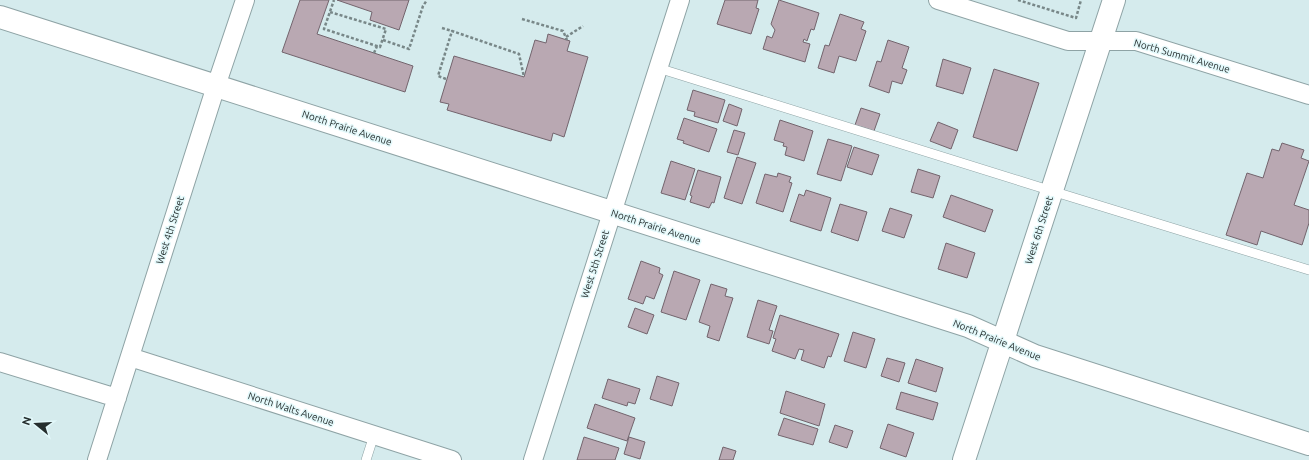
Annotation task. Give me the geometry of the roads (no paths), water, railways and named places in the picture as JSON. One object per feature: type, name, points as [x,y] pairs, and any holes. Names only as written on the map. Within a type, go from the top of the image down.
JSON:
[{"type":"street","name":"West 4th Street","points":[[97,460],[216,86],[245,0]]},
{"type":"street","name":"West 5th Street","points":[[533,460],[680,0]]},
{"type":"street","name":"North Summit Avenue","points":[[938,0],[1068,41],[1136,40],[1309,95]]},
{"type":"street","name":"West 6th Street","points":[[964,460],[1114,0]]},
{"type":"street","name":"North Prairie Avenue","points":[[0,17],[961,324],[1035,356],[1309,444]]},
{"type":"street","name":"North Walts Avenue","points":[[130,357],[452,460]]},
{"type":"street","points":[[0,362],[117,398]]},
{"type":"lane","points":[[658,68],[1309,270]]},
{"type":"lane","points":[[366,460],[374,435]]}]
